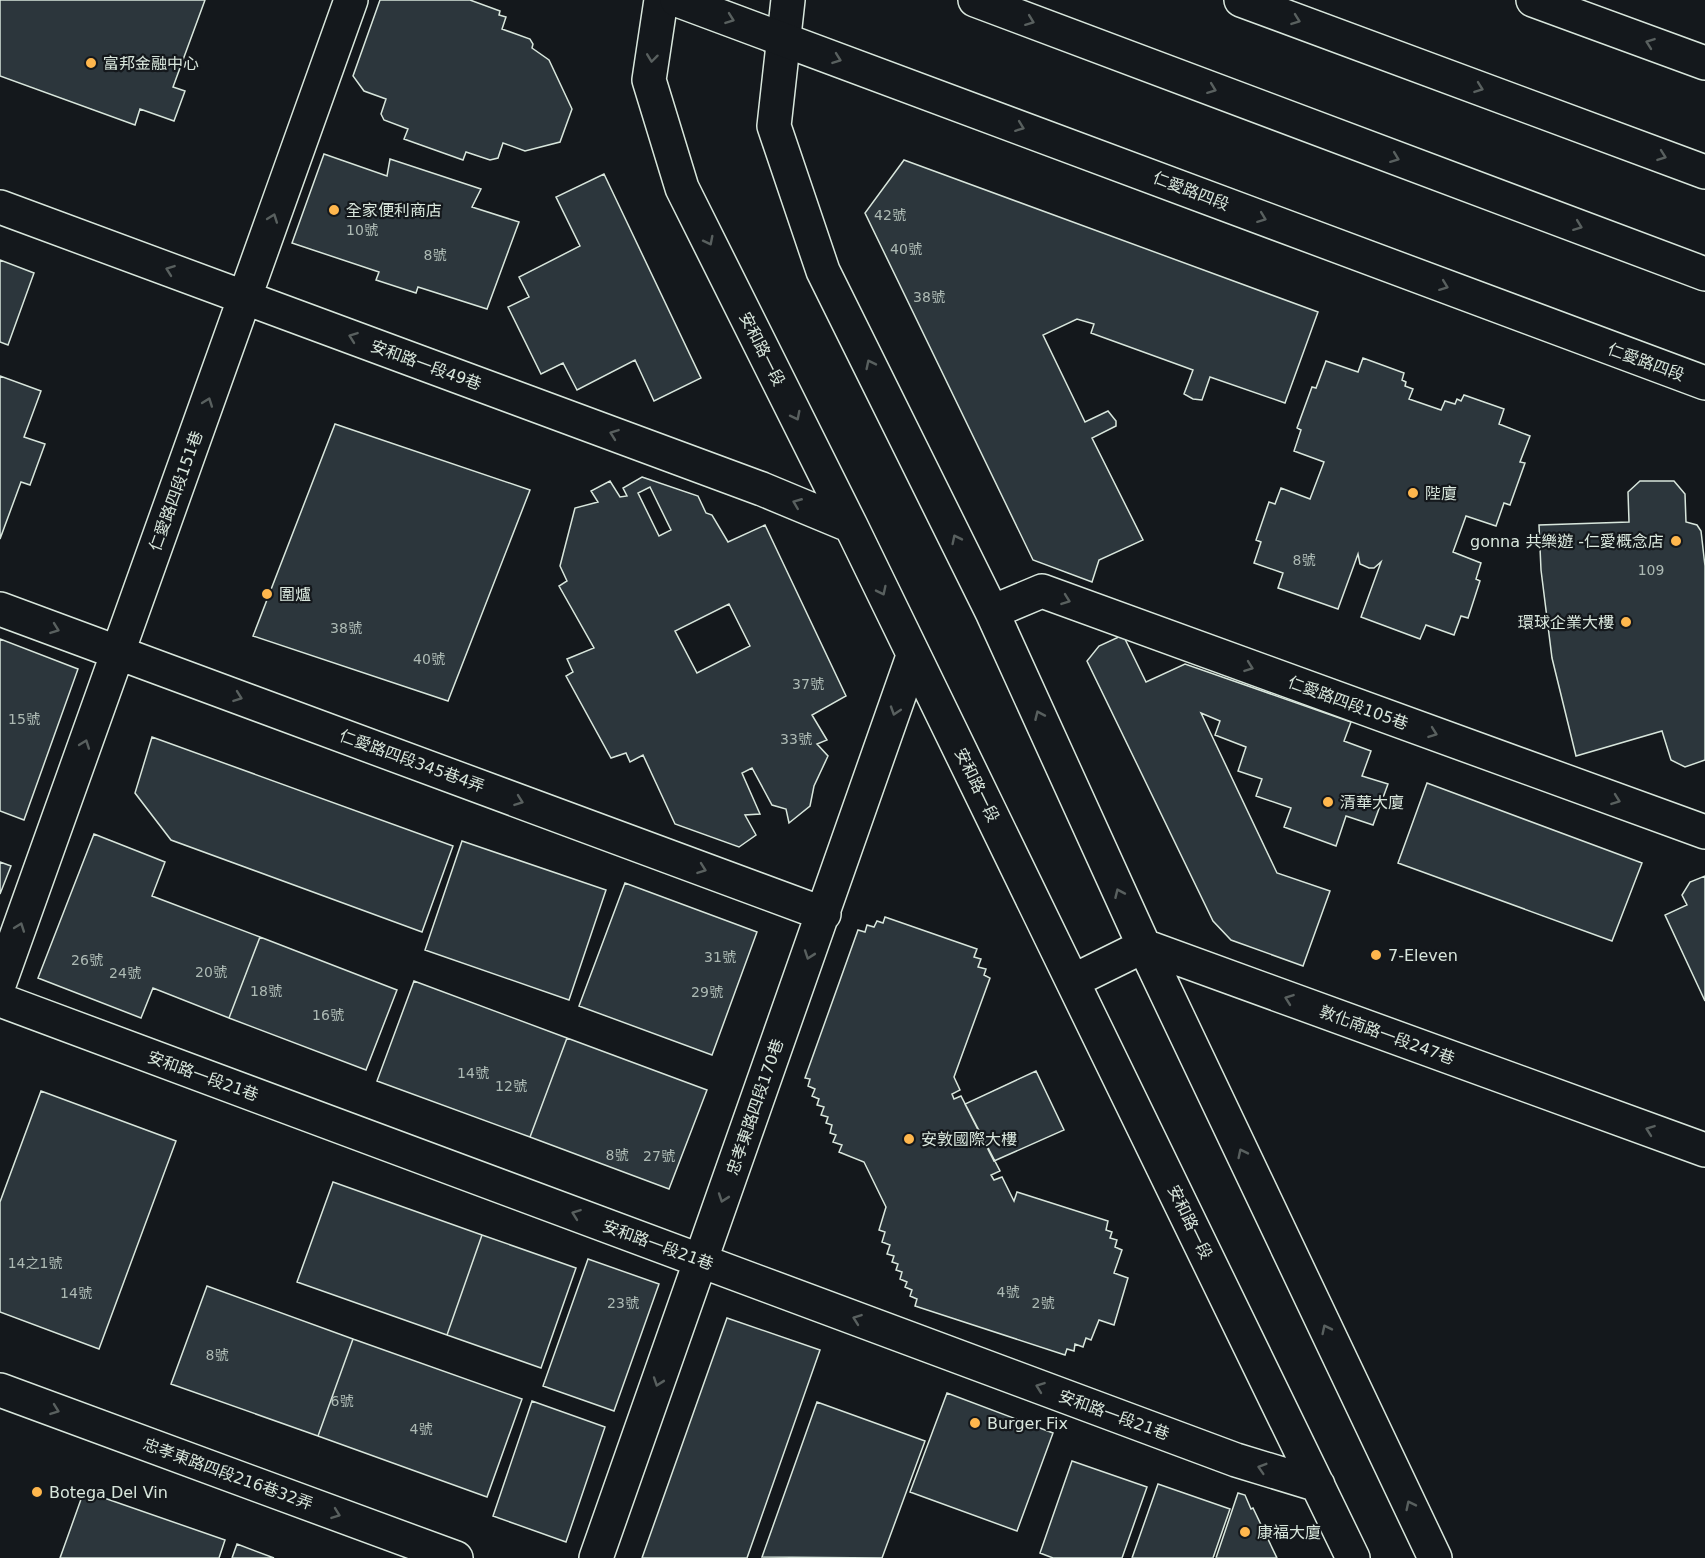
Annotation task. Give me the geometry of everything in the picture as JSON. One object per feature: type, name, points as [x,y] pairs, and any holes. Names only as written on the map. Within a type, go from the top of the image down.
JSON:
[{"type":"street","name":"仁愛路四段151巷","points":[[0,982],[351,0]]},
{"type":"street","name":"安和路一段","points":[[661,0],[649,80],[682,188],[851,526],[1353,1558]]},
{"type":"street","name":"仁愛路四段","points":[[677,0],[1705,383]]},
{"type":"street","points":[[788,0],[774,126],[823,271],[992,612],[1144,946],[1435,1558]]},
{"type":"street","points":[[975,0],[1705,274]]},
{"type":"street","points":[[1241,0],[1705,172]]},
{"type":"street","points":[[1533,0],[1705,63]]},
{"type":"street","name":"安和路一段49巷","points":[[0,207],[762,489],[851,526]]},
{"type":"street","name":"仁愛路四段105巷","points":[[992,612],[1042,591],[1705,832]]},
{"type":"street","name":"仁愛路四段345巷4弄","points":[[0,609],[824,914]]},
{"type":"street","name":"忠孝東路四段170巷","points":[[596,1558],[913,656]]},
{"type":"street","points":[[1073,981],[1144,946]]},
{"type":"street","name":"敦化南路一段247巷","points":[[1144,946],[1705,1150]]},
{"type":"street","name":"安和路一段21巷","points":[[0,1000],[1236,1460],[1318,1485]]},
{"type":"street","name":"忠孝東路四段216巷32弄","points":[[0,1390],[456,1558]]},
{"type":"building","name":"富邦金融中心","points":[[0,0],[205,0],[173,87],[185,91],[174,121],[140,109],[135,125],[0,76]]},
{"type":"building","points":[[380,0],[470,0],[500,11],[499,15],[506,17],[502,29],[530,39],[533,44],[532,48],[549,60],[572,109],[560,142],[525,151],[503,143],[498,158],[490,160],[466,152],[463,160],[404,139],[408,129],[384,120],[381,114],[386,99],[364,91],[353,76]]},
{"type":"building","points":[[324,154],[387,176],[390,159],[481,189],[472,207],[519,222],[487,309],[418,287],[416,293],[376,280],[379,272],[292,243]]},
{"type":"building","points":[[904,160],[1318,312],[1285,403],[1210,377],[1202,400],[1193,399],[1184,394],[1193,370],[1091,333],[1094,324],[1077,319],[1043,335],[1085,422],[1108,411],[1116,421],[1116,426],[1092,438],[1143,540],[1099,560],[1092,582],[1033,560],[865,213]]},
{"type":"building","points":[[604,174],[701,378],[654,401],[635,360],[577,390],[563,363],[541,374],[508,307],[529,297],[519,277],[580,246],[556,197]]},
{"type":"building","points":[[0,260],[34,273],[8,345],[0,342]]},
{"type":"building","name":"陛廈","points":[[1363,358],[1404,373],[1402,380],[1406,382],[1405,386],[1413,389],[1409,399],[1441,410],[1445,401],[1455,404],[1457,399],[1461,401],[1464,395],[1504,409],[1499,424],[1530,436],[1520,462],[1525,463],[1510,505],[1504,503],[1496,526],[1466,516],[1453,552],[1481,563],[1476,579],[1480,581],[1468,618],[1461,616],[1454,635],[1426,625],[1420,639],[1361,617],[1381,562],[1374,568],[1369,568],[1360,564],[1358,554],[1338,609],[1278,588],[1283,573],[1254,563],[1261,542],[1256,540],[1269,502],[1275,504],[1281,488],[1310,499],[1324,462],[1294,451],[1301,430],[1297,428],[1312,387],[1316,388],[1326,361],[1358,372]]},
{"type":"building","points":[[0,376],[41,391],[24,437],[45,444],[30,485],[21,482],[0,539]]},
{"type":"building","points":[[335,424],[530,490],[448,701],[253,636]]},
{"type":"building","points":[[642,477],[698,496],[706,513],[712,515],[728,542],[765,525],[846,696],[812,715],[827,740],[817,744],[828,756],[814,786],[810,806],[789,823],[786,809],[772,805],[752,768],[742,773],[760,814],[745,815],[756,835],[739,847],[675,824],[643,755],[630,762],[626,753],[611,758],[566,676],[573,672],[567,659],[594,648],[559,586],[567,581],[560,566],[575,508],[598,502],[591,491],[610,481],[620,497],[627,496],[623,488]],"holes":[[[650,487],[671,530],[659,536],[638,493]],[[729,604],[750,646],[697,673],[675,631]]]},
{"type":"building","name":"環球企業大樓","points":[[1640,481],[1674,481],[1685,494],[1686,522],[1697,525],[1701,531],[1705,566],[1705,760],[1685,767],[1671,760],[1662,731],[1576,756],[1552,658],[1541,570],[1539,525],[1629,522],[1628,492]]},
{"type":"building","name":"清華大廈","points":[[1123,635],[1146,682],[1185,664],[1351,722],[1344,741],[1371,751],[1362,776],[1388,784],[1373,825],[1346,816],[1336,846],[1284,827],[1291,808],[1256,796],[1262,779],[1238,771],[1246,747],[1215,735],[1220,721],[1201,713],[1277,873],[1330,891],[1303,966],[1231,940],[1213,921],[1087,661],[1099,646]]},
{"type":"building","points":[[0,639],[78,669],[24,820],[0,811]]},
{"type":"building","points":[[152,737],[453,846],[422,932],[171,840],[135,793]]},
{"type":"building","points":[[1427,783],[1642,863],[1612,941],[1398,863]]},
{"type":"building","points":[[94,834],[165,862],[152,896],[260,937],[229,1018],[153,988],[141,1018],[38,978]]},
{"type":"building","points":[[462,841],[606,890],[569,1000],[425,950]]},
{"type":"building","points":[[0,862],[11,866],[0,894]]},
{"type":"building","points":[[1705,876],[1705,1001],[1665,915],[1687,905],[1682,895],[1690,882]]},
{"type":"building","points":[[625,883],[757,932],[712,1055],[579,1006]]},
{"type":"building","name":"安敦國際大樓","points":[[885,917],[977,949],[974,957],[981,959],[978,967],[986,969],[984,975],[990,978],[954,1077],[960,1090],[952,1094],[954,1099],[961,1096],[1000,1171],[991,1175],[994,1180],[1002,1177],[1014,1201],[1017,1192],[1108,1221],[1106,1230],[1112,1232],[1110,1238],[1117,1240],[1115,1247],[1122,1250],[1114,1273],[1128,1278],[1114,1325],[1099,1320],[1091,1340],[1086,1338],[1083,1347],[1075,1344],[1074,1351],[1067,1349],[1065,1355],[915,1306],[917,1299],[910,1296],[912,1290],[905,1287],[907,1282],[900,1279],[902,1272],[896,1270],[898,1264],[892,1262],[894,1256],[887,1254],[890,1245],[882,1242],[885,1232],[879,1230],[886,1207],[864,1162],[839,1152],[842,1145],[833,1142],[836,1135],[830,1133],[832,1125],[826,1123],[828,1117],[821,1115],[824,1107],[817,1105],[819,1099],[812,1096],[815,1089],[808,1086],[810,1079],[805,1078],[858,930],[865,932],[867,925],[874,927],[877,921],[883,923]]},
{"type":"building","points":[[260,937],[397,990],[366,1070],[229,1018]]},
{"type":"building","points":[[414,981],[567,1038],[530,1137],[377,1081]]},
{"type":"building","points":[[567,1038],[707,1090],[669,1189],[530,1137]]},
{"type":"building","points":[[1036,1071],[1064,1130],[994,1161],[965,1104]]},
{"type":"building","points":[[41,1091],[176,1141],[99,1349],[0,1312],[0,1202]]},
{"type":"building","points":[[333,1182],[482,1235],[447,1335],[297,1282]]},
{"type":"building","points":[[482,1235],[576,1268],[541,1368],[447,1335]]},
{"type":"building","points":[[588,1259],[659,1284],[614,1411],[543,1386]]},
{"type":"building","points":[[207,1286],[353,1339],[318,1436],[171,1384]]},
{"type":"building","points":[[727,1318],[820,1350],[747,1558],[642,1558]]},
{"type":"building","points":[[353,1339],[522,1399],[487,1497],[318,1436]]},
{"type":"building","points":[[947,1393],[1053,1433],[1017,1531],[910,1492]]},
{"type":"building","points":[[532,1401],[605,1427],[566,1542],[493,1516]]},
{"type":"building","points":[[817,1402],[925,1441],[882,1558],[762,1557]]},
{"type":"building","points":[[1072,1461],[1147,1487],[1122,1558],[1053,1558],[1040,1553]]},
{"type":"building","points":[[1158,1484],[1230,1509],[1213,1558],[1132,1558]]},
{"type":"building","points":[[84,1491],[225,1540],[219,1558],[60,1558]]},
{"type":"building","name":"康福大廈","points":[[1238,1493],[1245,1495],[1251,1509],[1253,1508],[1277,1558],[1216,1558]]},
{"type":"building","points":[[237,1544],[274,1558],[232,1558]]},
{"type":"place","name":"富邦金融中心","points":[[91,63]]},
{"type":"place","name":"全家便利商店","points":[[334,210]]},
{"type":"place","name":"陛廈","points":[[1413,493]]},
{"type":"place","name":"gonna 共樂遊 -仁愛概念店","points":[[1676,541]]},
{"type":"place","name":"圍爐","points":[[267,594]]},
{"type":"place","name":"環球企業大樓","points":[[1626,622]]},
{"type":"place","name":"清華大廈","points":[[1328,802]]},
{"type":"place","name":"7-Eleven","points":[[1376,955]]},
{"type":"place","name":"安敦國際大樓","points":[[909,1139]]},
{"type":"place","name":"Burger Fix","points":[[975,1423]]},
{"type":"place","name":"Botega Del Vin","points":[[37,1492]]},
{"type":"place","name":"康福大廈","points":[[1245,1532]]}]
